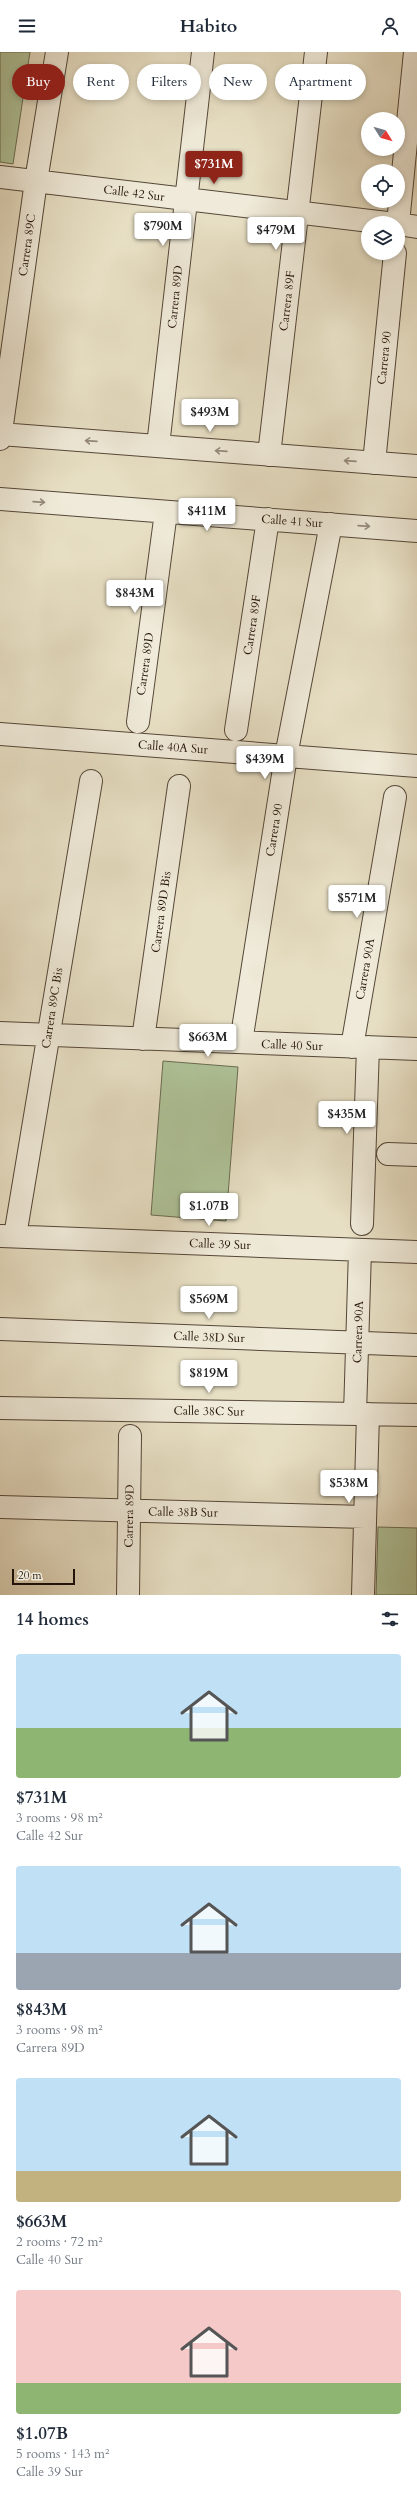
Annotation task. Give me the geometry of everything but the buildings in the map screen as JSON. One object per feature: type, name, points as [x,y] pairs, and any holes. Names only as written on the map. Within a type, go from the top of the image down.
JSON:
[{"type":"street","name":"Carrera 89C","points":[[0,436],[36,181],[57,52]]},
{"type":"street","name":"Carrera 89D","points":[[158,446],[203,52]]},
{"type":"street","name":"Carrera 89F","points":[[269,455],[316,52]]},
{"type":"street","points":[[399,216],[415,52]]},
{"type":"street","name":"Calle 42 Sur","points":[[0,177],[361,220]]},
{"type":"street","points":[[405,225],[417,226]]},
{"type":"street","name":"Carrera 90","points":[[374,463],[394,260]]},
{"type":"street","points":[[0,436],[158,446],[417,466]]},
{"type":"street","name":"Calle 41 Sur","points":[[0,499],[417,530]]},
{"type":"street","name":"Carrera 89D","points":[[138,722],[166,512]]},
{"type":"street","name":"Carrera 89F","points":[[236,730],[268,519]]},
{"type":"street","name":"Carrera 90","points":[[240,1042],[286,756],[331,524]]},
{"type":"street","name":"Calle 40A Sur","points":[[0,734],[417,766]]},
{"type":"street","name":"Carrera 89C Bis","points":[[7,1236],[48,1035],[90,781]]},
{"type":"street","name":"Carrera 89D Bis","points":[[143,1039],[179,786]]},
{"type":"street","name":"Carrera 90A","points":[[362,1224],[360,1047],[395,797]]},
{"type":"street","name":"Calle 40 Sur","points":[[0,1033],[417,1049]]},
{"type":"street","points":[[388,1154],[417,1155]]},
{"type":"street","name":"Calle 39 Sur","points":[[7,1236],[417,1252]]},
{"type":"street","name":"Carrera 90A","points":[[360,1250],[357,1343],[365,1517],[363,1595]]},
{"type":"street","name":"Calle 38D Sur","points":[[0,1329],[417,1345]]},
{"type":"street","name":"Calle 38C Sur","points":[[0,1408],[417,1415]]},
{"type":"street","name":"Carrera 89D","points":[[128,1595],[130,1436]]},
{"type":"street","name":"Calle 38B Sur","points":[[0,1507],[365,1517]]},
{"type":"green space","points":[[0,52],[30,52],[28,64],[12,64],[12,100],[23,100],[13,164],[0,162]]},
{"type":"green space","points":[[163,1061],[238,1067],[226,1221],[151,1215]]},
{"type":"green space","points":[[378,1527],[417,1528],[417,1595],[376,1595]]}]
